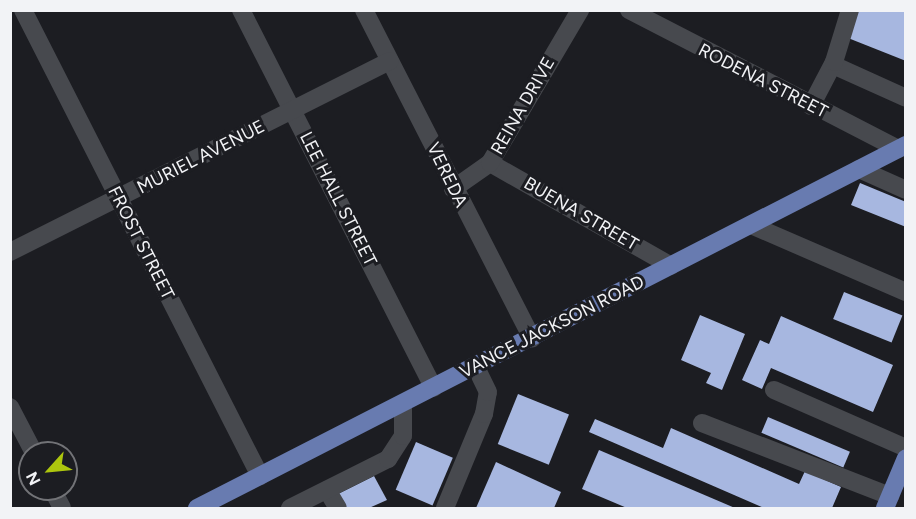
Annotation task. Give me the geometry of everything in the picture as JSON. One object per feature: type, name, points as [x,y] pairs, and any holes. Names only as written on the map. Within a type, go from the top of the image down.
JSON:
[{"type":"main road","name":"VANCE JACKSON ROAD","points":[[197,508],[902,147]]},
{"type":"main road","points":[[887,502],[906,458]]},
{"type":"street","name":"FROST STREET","points":[[23,10],[260,476]]},
{"type":"street","name":"LEE HALL STREET","points":[[241,10],[434,388]]},
{"type":"street","name":"VEREDA","points":[[364,10],[453,189],[532,338]]},
{"type":"street","name":"REINA DRIVE","points":[[453,189],[490,163],[580,10]]},
{"type":"street","name":"RODENA STREET","points":[[629,10],[811,106],[902,147]]},
{"type":"street","points":[[811,106],[832,65],[850,10]]},
{"type":"street","name":"MURIEL AVENUE","points":[[10,252],[390,61]]},
{"type":"street","points":[[832,65],[906,98]]},
{"type":"street","name":"BUENA STREET","points":[[490,163],[671,266]]},
{"type":"street","points":[[859,169],[906,190]]},
{"type":"street","points":[[751,225],[906,292]]},
{"type":"street","points":[[445,508],[484,414],[488,392],[475,365]]},
{"type":"street","points":[[774,390],[906,448]]},
{"type":"street","points":[[290,508],[387,459],[398,448],[406,422],[403,404]]},
{"type":"street","points":[[10,407],[28,441]]},
{"type":"street","points":[[702,423],[887,502]]},
{"type":"street","points":[[327,490],[338,508]]},
{"type":"building","points":[[859,10],[906,10],[906,61],[848,38]]},
{"type":"building","points":[[860,183],[906,202],[906,227],[851,205]]},
{"type":"building","points":[[844,292],[902,316],[892,342],[833,319]]},
{"type":"building","points":[[700,315],[745,334],[722,390],[706,383],[711,373],[681,360]]},
{"type":"building","points":[[781,316],[893,365],[873,412],[771,368],[762,389],[742,380],[760,340],[769,344]]},
{"type":"building","points":[[518,394],[569,415],[549,465],[498,444]]},
{"type":"building","points":[[768,417],[850,452],[843,467],[761,433]]},
{"type":"building","points":[[595,419],[663,448],[671,428],[799,484],[805,471],[841,487],[832,508],[764,508],[589,432]]},
{"type":"building","points":[[416,442],[453,458],[433,505],[396,490]]},
{"type":"building","points":[[599,450],[735,508],[627,508],[582,489]]},
{"type":"building","points":[[496,462],[561,492],[554,508],[476,508]]},
{"type":"building","points":[[374,476],[387,500],[369,508],[346,508],[338,494]]}]
